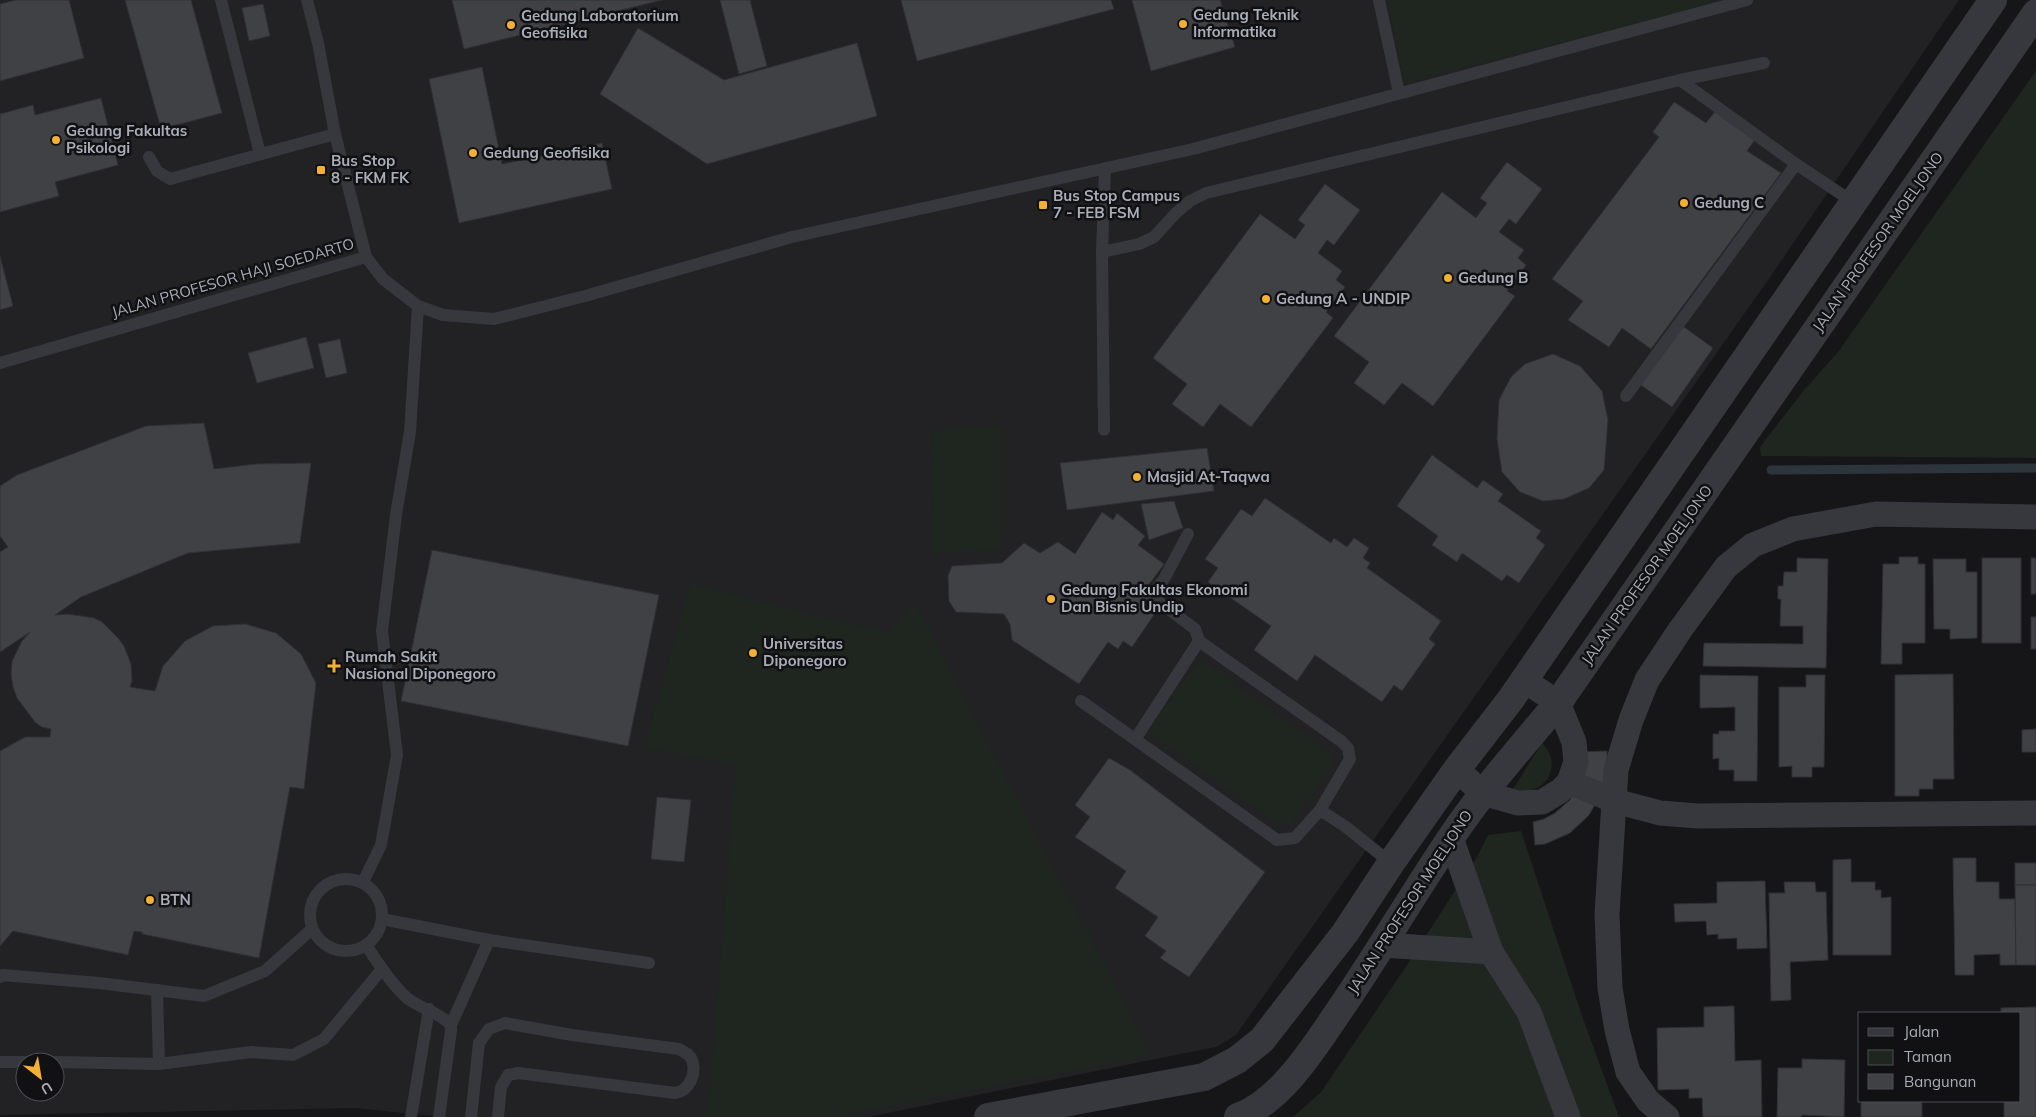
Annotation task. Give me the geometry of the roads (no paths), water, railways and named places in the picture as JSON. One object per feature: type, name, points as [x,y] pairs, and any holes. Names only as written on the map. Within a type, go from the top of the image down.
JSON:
[{"type":"street","points":[[988,1117],[1204,1077],[1237,1060],[1262,1040],[1346,933],[1391,863],[1457,769],[1524,680],[1993,0]]},
{"type":"street","name":"JALAN PROFESOR MOELJONO","points":[[1238,1117],[1250,1113],[1297,1071],[1383,945],[1482,793],[1558,703],[2036,13]]},
{"type":"street","points":[[1666,1117],[1648,1101],[1628,1072],[1617,1030],[1610,988],[1608,914],[1616,770],[1631,720],[1647,680],[1680,630],[1721,574],[1753,545],[1793,529],[1876,514],[2036,517]]},
{"type":"street","points":[[1457,769],[1482,793],[1518,803],[1542,802],[1560,791],[1569,782],[1576,762],[1574,742],[1558,703],[1524,680]]},
{"type":"street","points":[[1569,782],[1615,801],[1660,813],[1698,816],[2036,813]]},
{"type":"street","points":[[1451,838],[1491,952],[1529,1012],[1568,1117]]},
{"type":"street","points":[[1346,933],[1383,945],[1491,952]]},
{"type":"lane","points":[[221,0],[260,154]]},
{"type":"lane","name":"JALAN PROFESOR HAJI SOEDARTO","points":[[0,363],[366,257],[335,134],[307,0]]},
{"type":"lane","points":[[1379,0],[1399,93]]},
{"type":"lane","points":[[366,257],[383,279],[418,306],[443,315],[494,319],[585,296],[792,237],[1193,149],[1747,0]]},
{"type":"lane","points":[[1102,252],[1139,244],[1154,237],[1190,201],[1206,193],[1680,80],[1764,63]]},
{"type":"lane","points":[[1680,80],[1796,164],[1854,202]]},
{"type":"lane","points":[[149,157],[157,171],[170,179],[335,134]]},
{"type":"lane","points":[[1626,396],[1796,164]]},
{"type":"lane","points":[[1104,430],[1102,252],[1105,168]]},
{"type":"lane","points":[[363,882],[382,845],[397,755],[382,631],[396,515],[410,432],[418,306]]},
{"type":"lane","points":[[1081,701],[1136,738],[1277,840],[1295,838],[1320,810],[1350,759],[1348,748],[1342,741],[1199,641],[1195,629],[1159,602],[1155,591],[1164,579],[1188,534]]},
{"type":"lane","points":[[1136,738],[1199,641]]},
{"type":"lane","points":[[1320,810],[1346,827],[1391,863]]},
{"type":"lane","points":[[338,879],[351,879],[363,882],[373,890],[380,901],[383,913],[375,937],[366,945],[348,950],[329,947],[319,939],[312,929],[311,904],[317,892],[326,884],[338,879]]},
{"type":"lane","points":[[382,920],[489,940],[649,963]]},
{"type":"lane","points":[[0,977],[3,974],[204,996],[265,971],[312,929]]},
{"type":"lane","points":[[439,1117],[452,1031],[451,1025],[489,940]]},
{"type":"lane","points":[[366,945],[382,969],[408,998],[429,1009],[451,1025]]},
{"type":"lane","points":[[65,1062],[159,1064],[251,1052],[292,1055],[324,1039],[382,969]]},
{"type":"lane","points":[[157,990],[159,1064]]},
{"type":"lane","points":[[411,1117],[429,1009]]},
{"type":"lane","points":[[471,1117],[479,1043],[489,1029],[505,1023],[572,1035],[679,1049],[692,1060],[693,1072],[689,1085],[682,1092],[518,1072],[508,1075],[501,1087],[498,1117]]},
{"type":"lane","points":[[0,1062],[15,1062]]},
{"type":"waterway","points":[[1771,470],[2036,468]]},
{"type":"place","name":"Gedung Teknik Informatika","points":[[1183,24]]},
{"type":"place","name":"Gedung Laboratorium Geofisika","points":[[511,25]]},
{"type":"place","name":"Gedung Fakultas Psikologi","points":[[56,140]]},
{"type":"place","name":"Gedung Geofisika","points":[[473,153]]},
{"type":"place","name":"Bus Stop 8 - FKM FK","points":[[321,170]]},
{"type":"place","name":"Gedung C","points":[[1684,203]]},
{"type":"place","name":"Bus Stop Campus 7 - FEB FSM","points":[[1043,205]]},
{"type":"place","name":"Gedung B","points":[[1448,278]]},
{"type":"place","name":"Gedung A - UNDIP","points":[[1266,299]]},
{"type":"place","name":"Masjid At-Taqwa","points":[[1137,477]]},
{"type":"place","name":"Gedung Fakultas Ekonomi Dan Bisnis Undip","points":[[1051,599]]},
{"type":"place","name":"Universitas Diponegoro","points":[[753,653]]},
{"type":"place","name":"Rumah Sakit Nasional Diponegoro","points":[[334,666]]},
{"type":"place","name":"BTN","points":[[150,900]]}]
